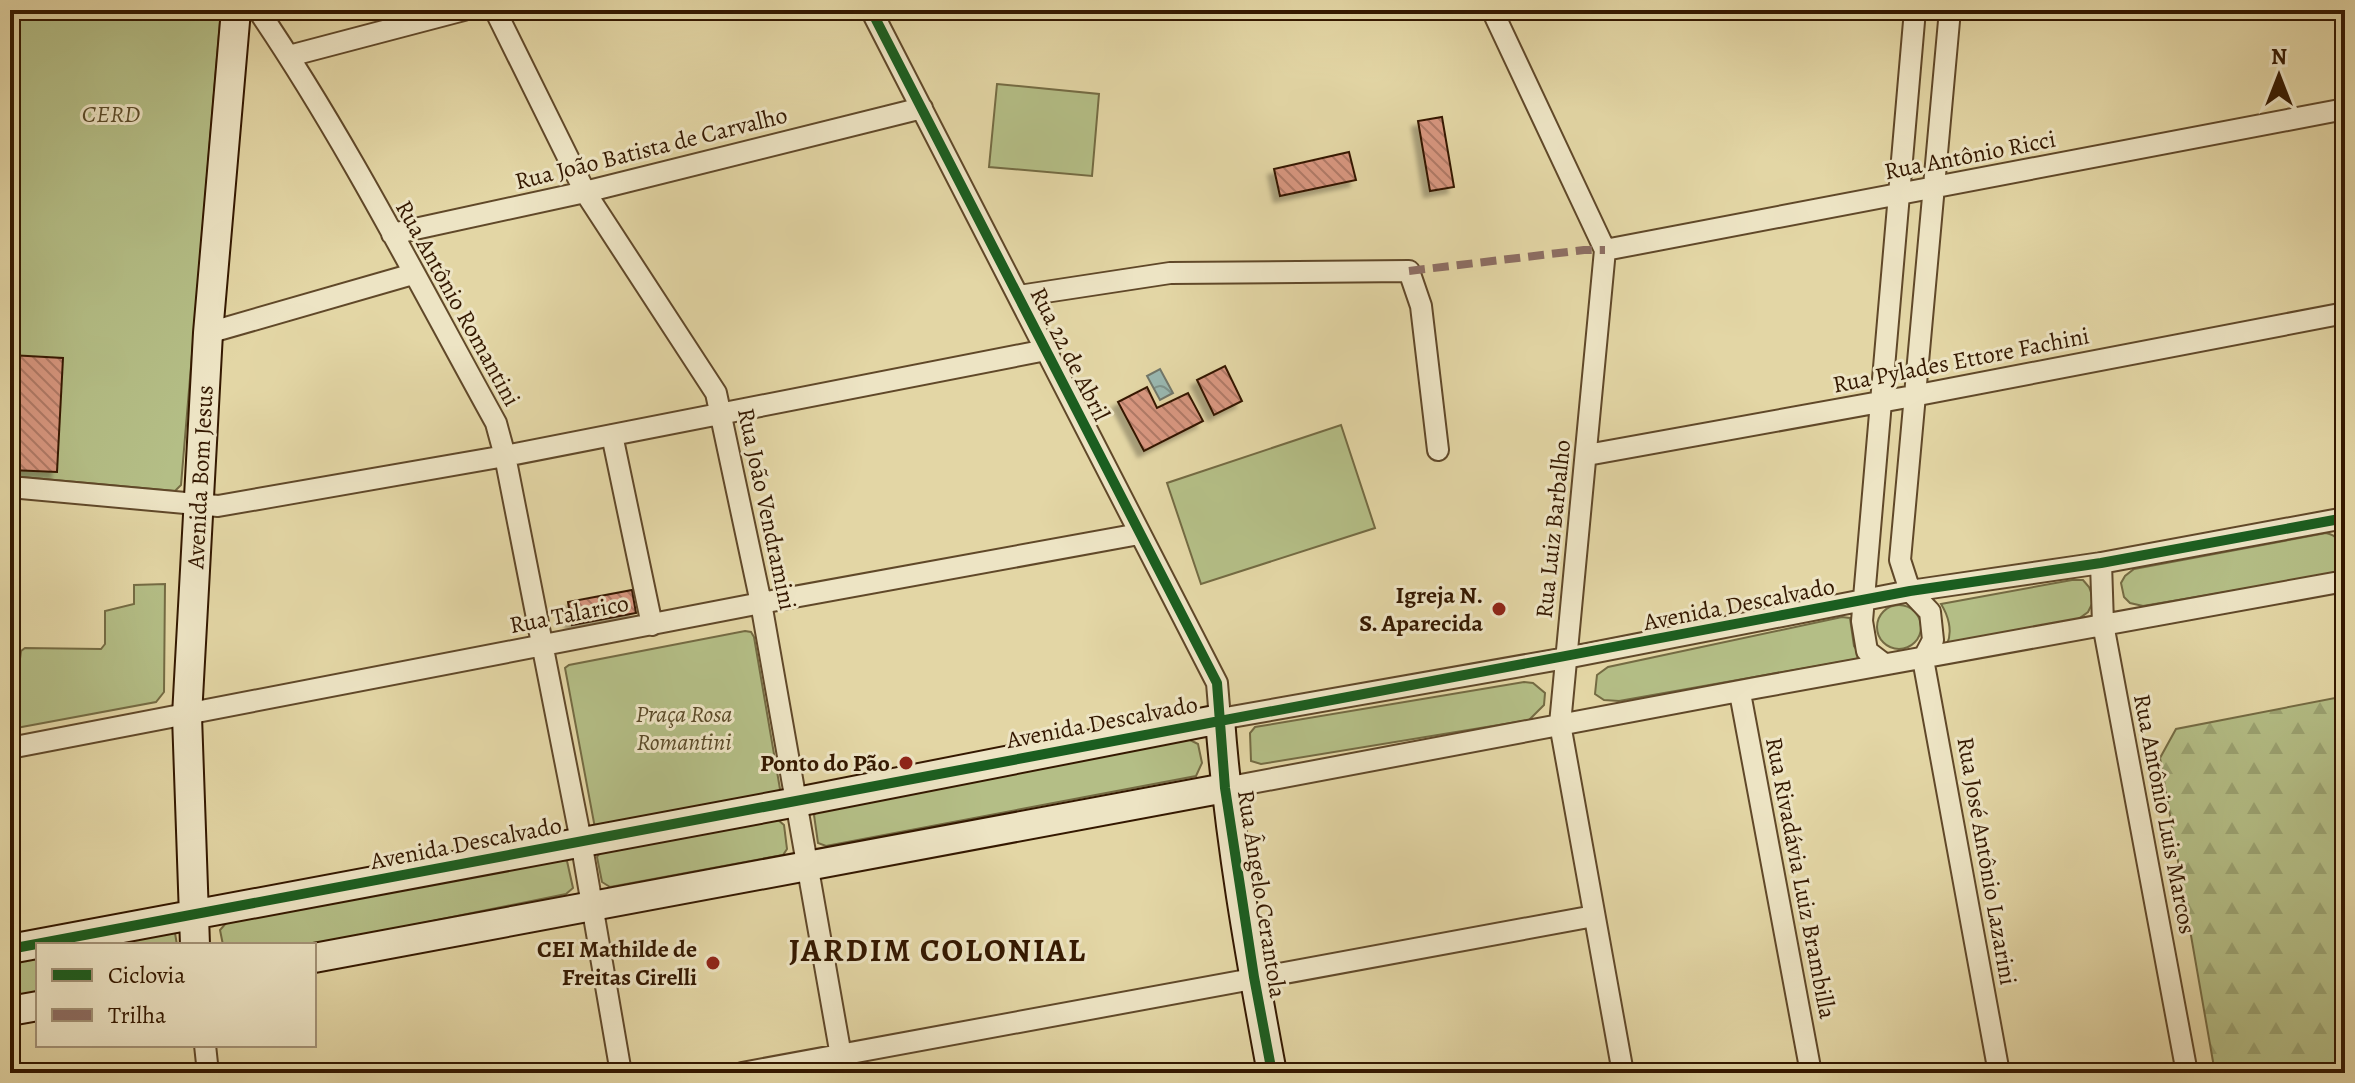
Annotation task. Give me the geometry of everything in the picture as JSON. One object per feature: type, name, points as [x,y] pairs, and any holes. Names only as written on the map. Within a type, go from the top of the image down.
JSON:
[{"type":"street","name":"Avenida Bom Jesus","points":[[195,943],[187,716],[208,333],[236,10]]},
{"type":"street","name":"Rua Antônio Romantini","points":[[258,10],[289,56],[392,234],[496,423],[581,841],[621,1073]]},
{"type":"street","points":[[289,56],[464,10]]},
{"type":"street","name":"Rua João Vendramini","points":[[495,10],[585,192],[716,393],[761,603],[842,1064]]},
{"type":"street","name":"Rua 22 de Abril","points":[[871,10],[1217,683],[1220,719]]},
{"type":"street","points":[[1492,10],[1605,250]]},
{"type":"street","points":[[1884,664],[1867,651],[1862,621],[1915,10]]},
{"type":"street","points":[[1923,659],[1933,640],[1930,612],[1910,591],[1900,560],[1950,10]]},
{"type":"street","name":"Rua João Batista de Carvalho","points":[[392,234],[585,192],[922,108]]},
{"type":"street","name":"Rua Antônio Ricci","points":[[1605,250],[2345,109]]},
{"type":"street","name":"Rua Luiz Barbalho","points":[[1605,250],[1560,724],[1623,1073]]},
{"type":"street","points":[[1019,296],[1170,273],[1409,271],[1421,306],[1438,450]]},
{"type":"street","points":[[208,333],[413,274]]},
{"type":"street","name":"Rua Pylades Ettore Fachini","points":[[1587,455],[2345,313]]},
{"type":"street","points":[[10,487],[218,506],[505,456],[1046,350]]},
{"type":"street","points":[[612,435],[652,625]]},
{"type":"street","name":"Avenida Descalvado","points":[[42,943],[1910,591],[2101,563],[2345,518]]},
{"type":"street","name":"Rua Talarico","points":[[10,748],[761,603],[1139,534]]},
{"type":"street","name":"Rua Antônio Luis Marcos","points":[[2101,563],[2103,624],[2187,1073]]},
{"type":"street","points":[[316,958],[1560,724],[2345,581]]},
{"type":"street","name":"Rua José Antônio Lazarini","points":[[1923,659],[1999,1073]]},
{"type":"street","name":"Rua Rivadávia Luiz Brambilla","points":[[1740,693],[1811,1073]]},
{"type":"street","name":"Rua Ângelo Cerantola","points":[[1220,719],[1225,788],[1272,1073]]},
{"type":"street","points":[[742,1073],[842,1064],[1254,977],[1594,916]]},
{"type":"street","name":"Avenida Descalvado","points":[[10,949],[36,944]]},
{"type":"street","points":[[10,1011],[36,1006]]},
{"type":"street","points":[[205,1047],[208,1073]]},
{"type":"green space","name":"CERD","points":[[10,10],[221,10],[181,485],[175,491],[10,476]]},
{"type":"green space","points":[[997,84],[1099,94],[1092,176],[989,167]]},
{"type":"green space","points":[[1341,425],[1375,528],[1201,584],[1167,483]]},
{"type":"green space","points":[[2326,533],[2338,540],[2343,550],[2341,563],[2333,574],[2143,606],[2130,603],[2124,597],[2121,583],[2134,569]]},
{"type":"green space","points":[[2083,580],[2094,600],[2088,612],[2077,620],[1947,644],[1949,623],[1941,604]]},
{"type":"green space","points":[[165,584],[164,692],[156,702],[11,729],[21,651],[25,648],[101,649],[105,644],[105,611],[134,604],[134,585]]},
{"type":"green space","points":[[1899,605],[1915,611],[1921,627],[1915,643],[1899,649],[1883,643],[1877,627],[1883,611]]},
{"type":"green space","points":[[1842,617],[1850,618],[1854,646],[1859,653],[1857,659],[1619,701],[1604,700],[1595,694],[1597,675],[1608,667]]},
{"type":"green space","name":"Praça Rosa Romantini","points":[[751,632],[754,637],[780,789],[778,795],[595,828],[565,668]]},
{"type":"green space","points":[[1533,683],[1545,693],[1544,705],[1529,720],[1261,764],[1251,761],[1250,733],[1255,727]]},
{"type":"green space","points":[[2340,697],[2345,701],[2345,1073],[2215,1073],[2160,758],[2176,729]]},
{"type":"green space","points":[[1188,739],[1198,744],[1202,763],[1196,776],[826,846],[818,843],[814,815],[819,809]]},
{"type":"green space","points":[[777,819],[784,825],[787,849],[783,855],[610,887],[602,882],[597,857],[601,851]]},
{"type":"green space","points":[[561,858],[567,861],[573,888],[566,894],[316,945],[223,943],[220,930],[227,922]]},
{"type":"green space","points":[[167,930],[175,933],[177,943],[100,943]]},
{"type":"green space","points":[[36,955],[36,992],[10,997],[10,960]]},
{"type":"water","points":[[1160,369],[1173,393],[1160,400],[1147,376]]},
{"type":"building","points":[[1442,117],[1454,187],[1430,191],[1418,121]]},
{"type":"building","points":[[1349,152],[1356,180],[1280,196],[1274,169]]},
{"type":"building","points":[[10,355],[63,358],[57,472],[10,470]]},
{"type":"building","points":[[1225,366],[1242,401],[1214,415],[1197,380]]},
{"type":"building","points":[[1147,387],[1157,408],[1188,393],[1203,421],[1144,451],[1118,402]]},
{"type":"building","points":[[632,590],[636,613],[572,625],[568,602]]},
{"type":"marked path","points":[[1409,271],[1605,250]]},
{"type":"cycle path","points":[[871,10],[1217,683],[1225,788],[1272,1073]]},
{"type":"cycle path","points":[[42,943],[1910,591],[2101,563],[2345,518]]},
{"type":"cycle path","points":[[10,949],[36,944]]},
{"type":"place","name":"Igreja N. S. Aparecida","points":[[1499,609]]},
{"type":"place","name":"Ponto do Pão","points":[[906,763]]},
{"type":"place","name":"CEI Mathilde de Freitas Cirelli","points":[[713,963]]},
{"type":"district","name":"JARDIM COLONIAL","points":[[938,950]]}]
